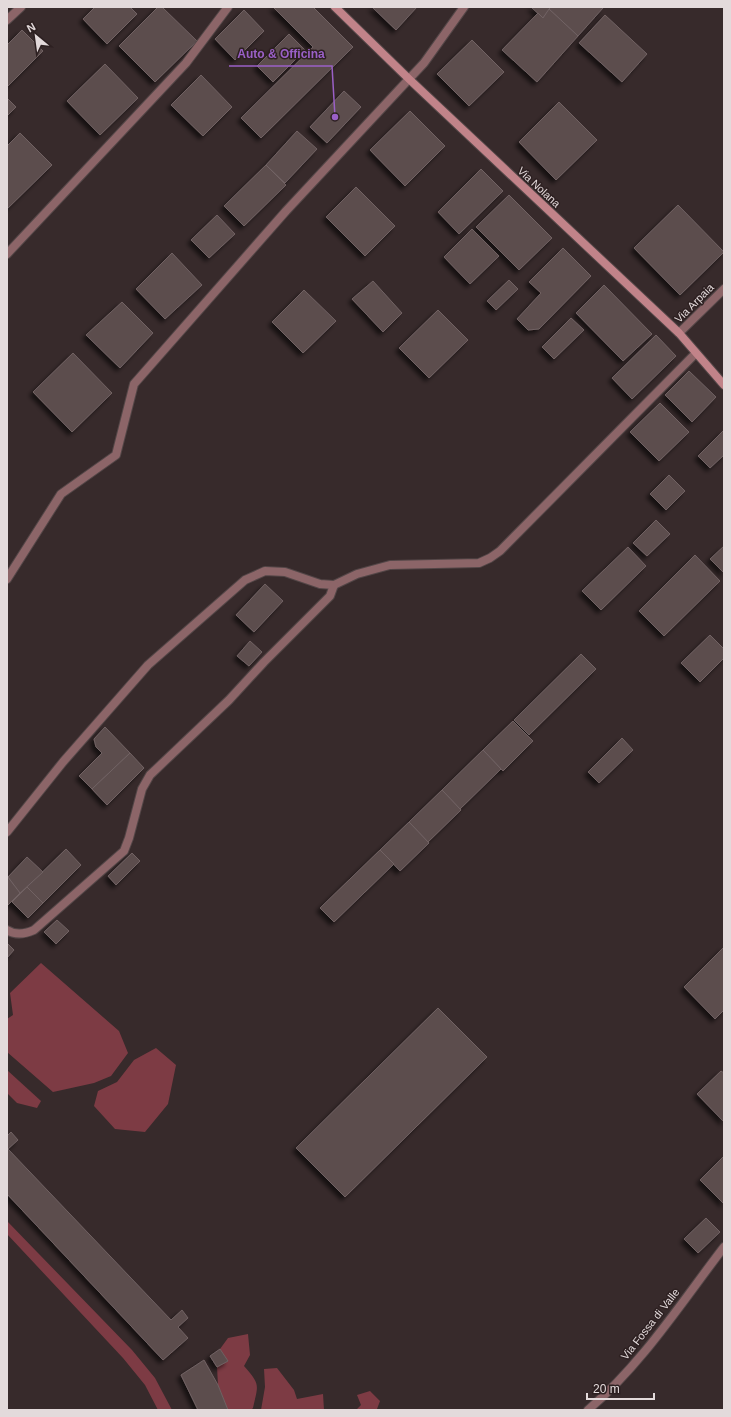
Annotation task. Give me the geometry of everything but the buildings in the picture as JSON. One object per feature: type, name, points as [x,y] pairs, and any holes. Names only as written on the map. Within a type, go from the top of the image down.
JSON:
[{"type":"street","points":[[7,20],[21,7]]},
{"type":"street","points":[[7,254],[186,63],[228,7]]},
{"type":"street","name":"Via Nolana","points":[[335,7],[409,79],[679,334],[724,385]]},
{"type":"street","points":[[7,580],[62,494],[116,455],[134,384],[286,211],[424,63],[464,7]]},
{"type":"street","name":"Via Arpaia","points":[[679,334],[724,289]]},
{"type":"street","points":[[7,832],[63,762],[148,665],[245,580],[265,571],[285,572],[320,584],[334,585],[357,574],[390,565],[479,563],[490,558],[500,551],[696,353]]},
{"type":"street","points":[[7,930],[12,934],[25,934],[34,930],[124,851],[142,789],[150,775],[229,700],[264,662],[330,596],[334,585]]},
{"type":"street","name":"Via Fossa di Valle","points":[[588,1410],[605,1395],[640,1358],[724,1247]]},
{"type":"shaded area","points":[[41,963],[119,1031],[128,1053],[111,1076],[94,1083],[53,1092],[7,1052],[7,1019],[13,1015],[10,993]]},
{"type":"shaded area","points":[[156,1048],[176,1065],[168,1104],[145,1132],[115,1129],[94,1106],[98,1091],[117,1082],[134,1060]]},
{"type":"shaded area","points":[[7,1070],[41,1101],[37,1108],[17,1103],[7,1093]]},
{"type":"shaded area","points":[[7,1221],[132,1350],[155,1378],[172,1410],[158,1410],[145,1385],[123,1358],[7,1234]]},
{"type":"shaded area","points":[[248,1334],[250,1355],[244,1366],[253,1377],[257,1386],[253,1408],[251,1410],[228,1410],[218,1385],[217,1367],[228,1361],[220,1349],[228,1338]]},
{"type":"shaded area","points":[[277,1368],[294,1390],[297,1399],[323,1394],[324,1410],[261,1410],[265,1387],[264,1369]]},
{"type":"shaded area","points":[[370,1391],[380,1401],[377,1409],[356,1410],[361,1405],[357,1395]]},
{"type":"place","name":"Auto & Officina","points":[[335,117]]}]
